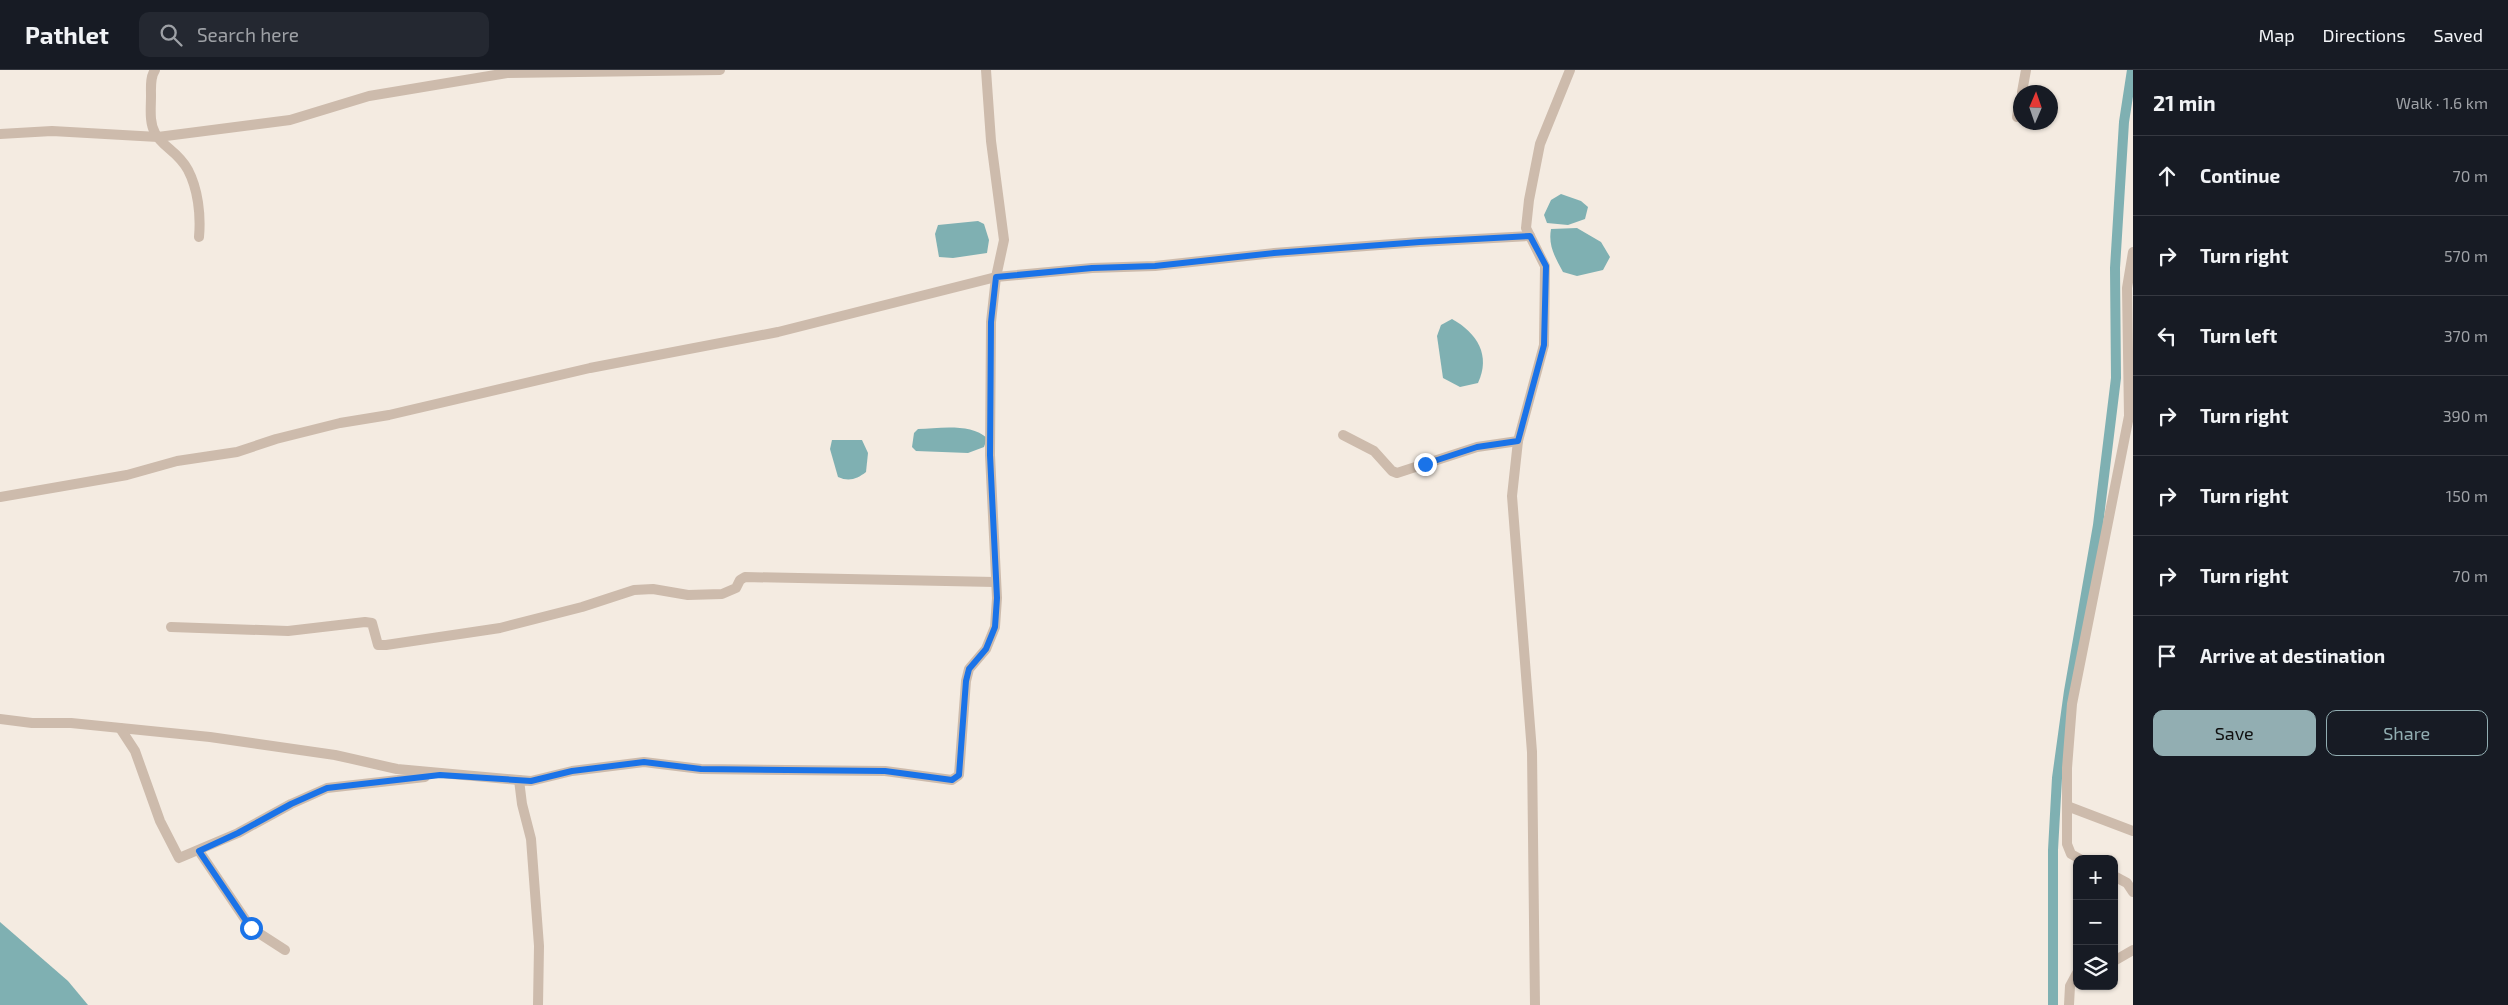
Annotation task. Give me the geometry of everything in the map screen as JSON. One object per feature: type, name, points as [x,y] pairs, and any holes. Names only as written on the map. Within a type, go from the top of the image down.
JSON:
[{"type":"street","points":[[155,70],[152,74],[150,118],[158,137],[180,156],[189,172],[199,207],[200,237]]},
{"type":"street","points":[[0,134],[52,131],[158,137],[290,120],[369,96],[507,73],[720,70]]},
{"type":"street","points":[[0,719],[120,728],[296,748],[397,769],[440,775],[531,781],[572,771],[644,762],[701,769],[885,771],[952,780],[959,775],[961,767],[966,681],[969,669],[986,649],[995,627],[997,598],[990,455],[991,322],[996,277],[1004,240],[991,141],[986,70]]},
{"type":"street","points":[[1535,1005],[1532,743],[1512,496],[1518,441],[1544,345],[1546,266],[1526,228],[1528,200],[1540,144],[1570,70]]},
{"type":"street","points":[[2023,85],[2026,70]]},
{"type":"street","points":[[0,497],[126,475],[177,461],[237,452],[276,439],[340,423],[389,415],[590,368],[778,332],[996,277],[1092,268],[1155,266],[1274,253],[1530,236]]},
{"type":"street","points":[[2073,856],[2070,854],[2067,844],[2067,768],[2072,704],[2129,416],[2127,288],[2133,252]]},
{"type":"street","points":[[1343,435],[1374,452],[1392,471],[1398,473],[1477,447],[1518,441]]},
{"type":"street","points":[[171,627],[288,631],[365,622],[372,623],[378,645],[386,645],[500,628],[582,607],[634,590],[653,589],[688,595],[722,594],[736,588],[740,580],[745,577],[995,582]]},
{"type":"street","points":[[120,728],[135,751],[152,801],[179,858],[184,858],[238,833],[291,804],[327,788],[440,775]]},
{"type":"street","points":[[519,780],[532,848],[539,946],[538,1005]]},
{"type":"street","points":[[2067,806],[2133,831]]},
{"type":"street","points":[[199,851],[251,928],[285,950]]},
{"type":"street","points":[[2118,878],[2127,882],[2133,892]]},
{"type":"street","points":[[2118,958],[2133,950]]},
{"type":"street","points":[[2069,1005],[2070,986],[2073,981]]},
{"type":"water","points":[[1561,194],[1581,201],[1588,207],[1585,219],[1568,225],[1547,223],[1544,215],[1551,200]]},
{"type":"water","points":[[978,221],[984,224],[989,240],[987,253],[953,258],[939,257],[935,234],[938,225]]},
{"type":"water","points":[[1577,228],[1601,242],[1610,257],[1603,270],[1577,276],[1563,272],[1551,246],[1551,229]]},
{"type":"water","points":[[1452,319],[1475,338],[1479,346],[1483,363],[1478,383],[1460,387],[1443,378],[1437,336],[1441,325]]},
{"type":"water","points":[[964,428],[980,433],[987,438],[984,447],[968,453],[916,451],[912,447],[914,433],[918,429]]},
{"type":"water","points":[[832,440],[862,440],[868,453],[866,472],[853,479],[838,477],[830,449]]},
{"type":"water","points":[[0,922],[68,981],[88,1005],[0,1005]]},
{"type":"waterway","points":[[2053,1005],[2053,850],[2057,778],[2069,691],[2098,525],[2116,378],[2115,268],[2124,122],[2132,70]]},
{"type":"route","points":[[251,928],[199,851],[238,833],[291,804],[327,788],[440,775],[531,781],[572,771],[644,762],[676,764],[701,769],[748,768],[885,771],[952,780],[959,775],[965,715],[966,681],[969,669],[986,649],[995,627],[997,598],[990,455],[991,322],[996,277],[1092,268],[1155,266],[1224,260],[1274,253],[1450,240],[1515,239],[1530,236],[1546,266],[1544,345],[1518,441],[1477,447],[1425,464]]}]
